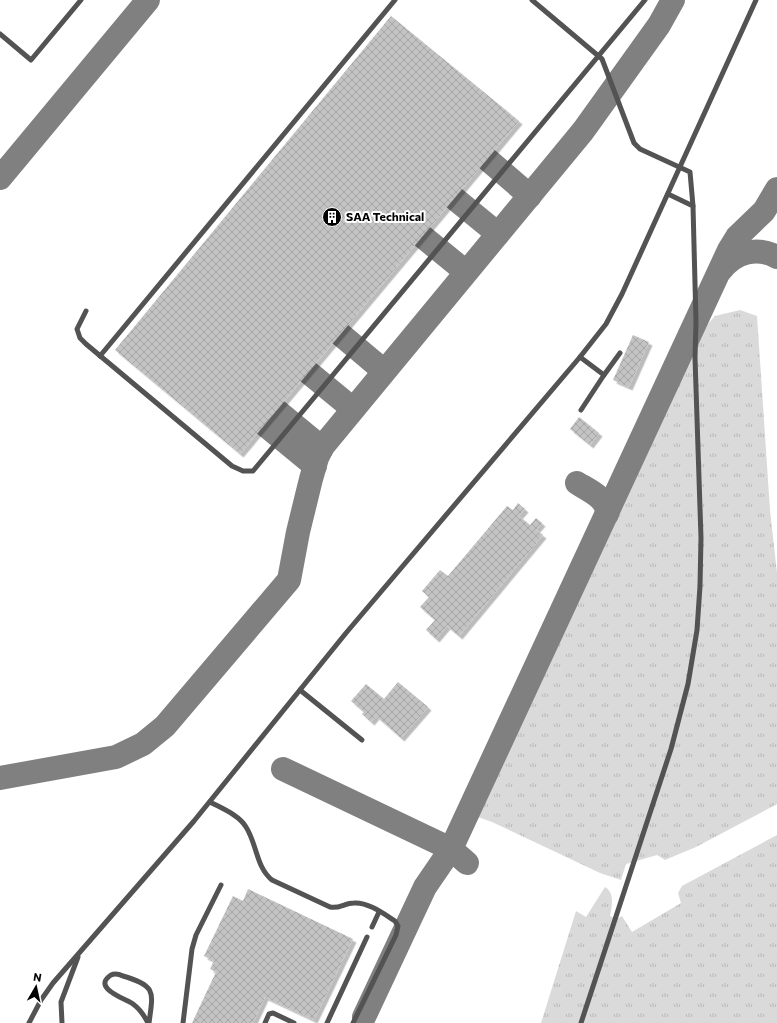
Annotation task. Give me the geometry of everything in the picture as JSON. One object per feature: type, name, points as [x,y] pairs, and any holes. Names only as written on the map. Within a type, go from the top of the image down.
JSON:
[{"type":"lane","points":[[0,35],[31,60],[81,0]]},
{"type":"lane","points":[[100,356],[395,0]]},
{"type":"lane","points":[[532,0],[600,55],[605,63],[636,146],[680,169],[690,172],[693,206],[696,322],[695,358],[701,538],[697,630],[688,684],[671,749],[581,1023]]},
{"type":"lane","points":[[86,311],[77,329],[80,338],[232,466],[243,471],[253,471],[646,0]]},
{"type":"lane","points":[[29,1023],[40,1000],[53,983],[210,802],[346,633],[580,357],[615,310],[756,0]]},
{"type":"lane","points":[[668,194],[693,206]]},
{"type":"lane","points":[[581,410],[620,353]]},
{"type":"lane","points":[[580,357],[604,375]]},
{"type":"lane","points":[[300,690],[362,740]]},
{"type":"lane","points":[[210,802],[239,819],[246,825],[266,876],[272,880],[330,907],[334,908],[355,903],[365,905],[395,921],[398,926],[397,930],[353,1023]]},
{"type":"lane","points":[[183,1023],[192,949],[196,935],[221,885]]},
{"type":"lane","points":[[372,927],[379,912]]},
{"type":"lane","points":[[327,1023],[367,937]]},
{"type":"lane","points":[[62,1023],[61,1002],[80,952]]},
{"type":"lane","points":[[116,974],[135,980],[146,985],[150,990],[152,996],[148,1023],[143,1013],[132,1003],[109,992],[106,987],[106,981],[111,976],[116,974]]},
{"type":"lane","points":[[264,1023],[269,1014],[273,1013],[294,1023]]},
{"type":"green space","points":[[740,310],[757,316],[770,510],[777,573],[777,804],[696,847],[665,860],[657,855],[626,864],[621,880],[600,873],[492,822],[478,817],[609,531],[707,325],[715,316]]},
{"type":"green space","points":[[777,835],[777,1023],[541,1023],[576,911],[586,917],[605,887],[612,896],[610,916],[617,919],[622,916],[632,932],[681,903],[678,893],[682,886]]},
{"type":"building","name":"SAA Technical","points":[[391,16],[519,121],[240,454],[115,350]]},
{"type":"building","points":[[633,335],[649,342],[629,387],[613,380]]},
{"type":"building","points":[[579,417],[599,433],[590,445],[570,429]]},
{"type":"building","points":[[518,503],[525,509],[519,516],[530,525],[536,518],[542,523],[536,530],[543,535],[459,636],[447,626],[436,639],[426,630],[435,620],[420,607],[429,597],[422,591],[440,570],[448,576],[507,506],[513,510]]},
{"type":"building","points":[[398,682],[428,707],[401,738],[376,716],[371,722],[362,714],[364,712],[351,701],[366,684],[384,699]]},
{"type":"building","points":[[248,889],[353,939],[314,1020],[265,997],[253,1023],[192,1023],[216,972],[210,969],[214,961],[204,956],[233,896],[243,901]]},
{"type":"taxiway","points":[[0,178],[148,0]]},
{"type":"taxiway","points":[[0,778],[116,757],[143,744],[165,726],[289,580],[298,532],[311,479],[317,458],[323,446],[583,131],[659,25],[673,0]]},
{"type":"taxiway","points":[[487,159],[530,196]]},
{"type":"taxiway","points":[[364,1017],[425,887],[451,849],[729,250],[737,237],[764,211],[777,189]]},
{"type":"taxiway","points":[[454,198],[498,234]]},
{"type":"taxiway","points":[[422,236],[466,272]]},
{"type":"taxiway","points":[[721,270],[733,259],[747,253],[762,252],[777,257]]},
{"type":"taxiway","points":[[340,334],[384,371]]},
{"type":"taxiway","points":[[308,372],[353,409]]},
{"type":"taxiway","points":[[276,410],[322,448]]},
{"type":"taxiway","points":[[264,424],[315,466]]},
{"type":"taxiway","points":[[577,483],[601,499],[604,503],[607,514]]},
{"type":"taxiway","points":[[283,769],[451,849],[467,863]]},
{"type":"place","name":"SAA Technical","points":[[332,217]]}]
